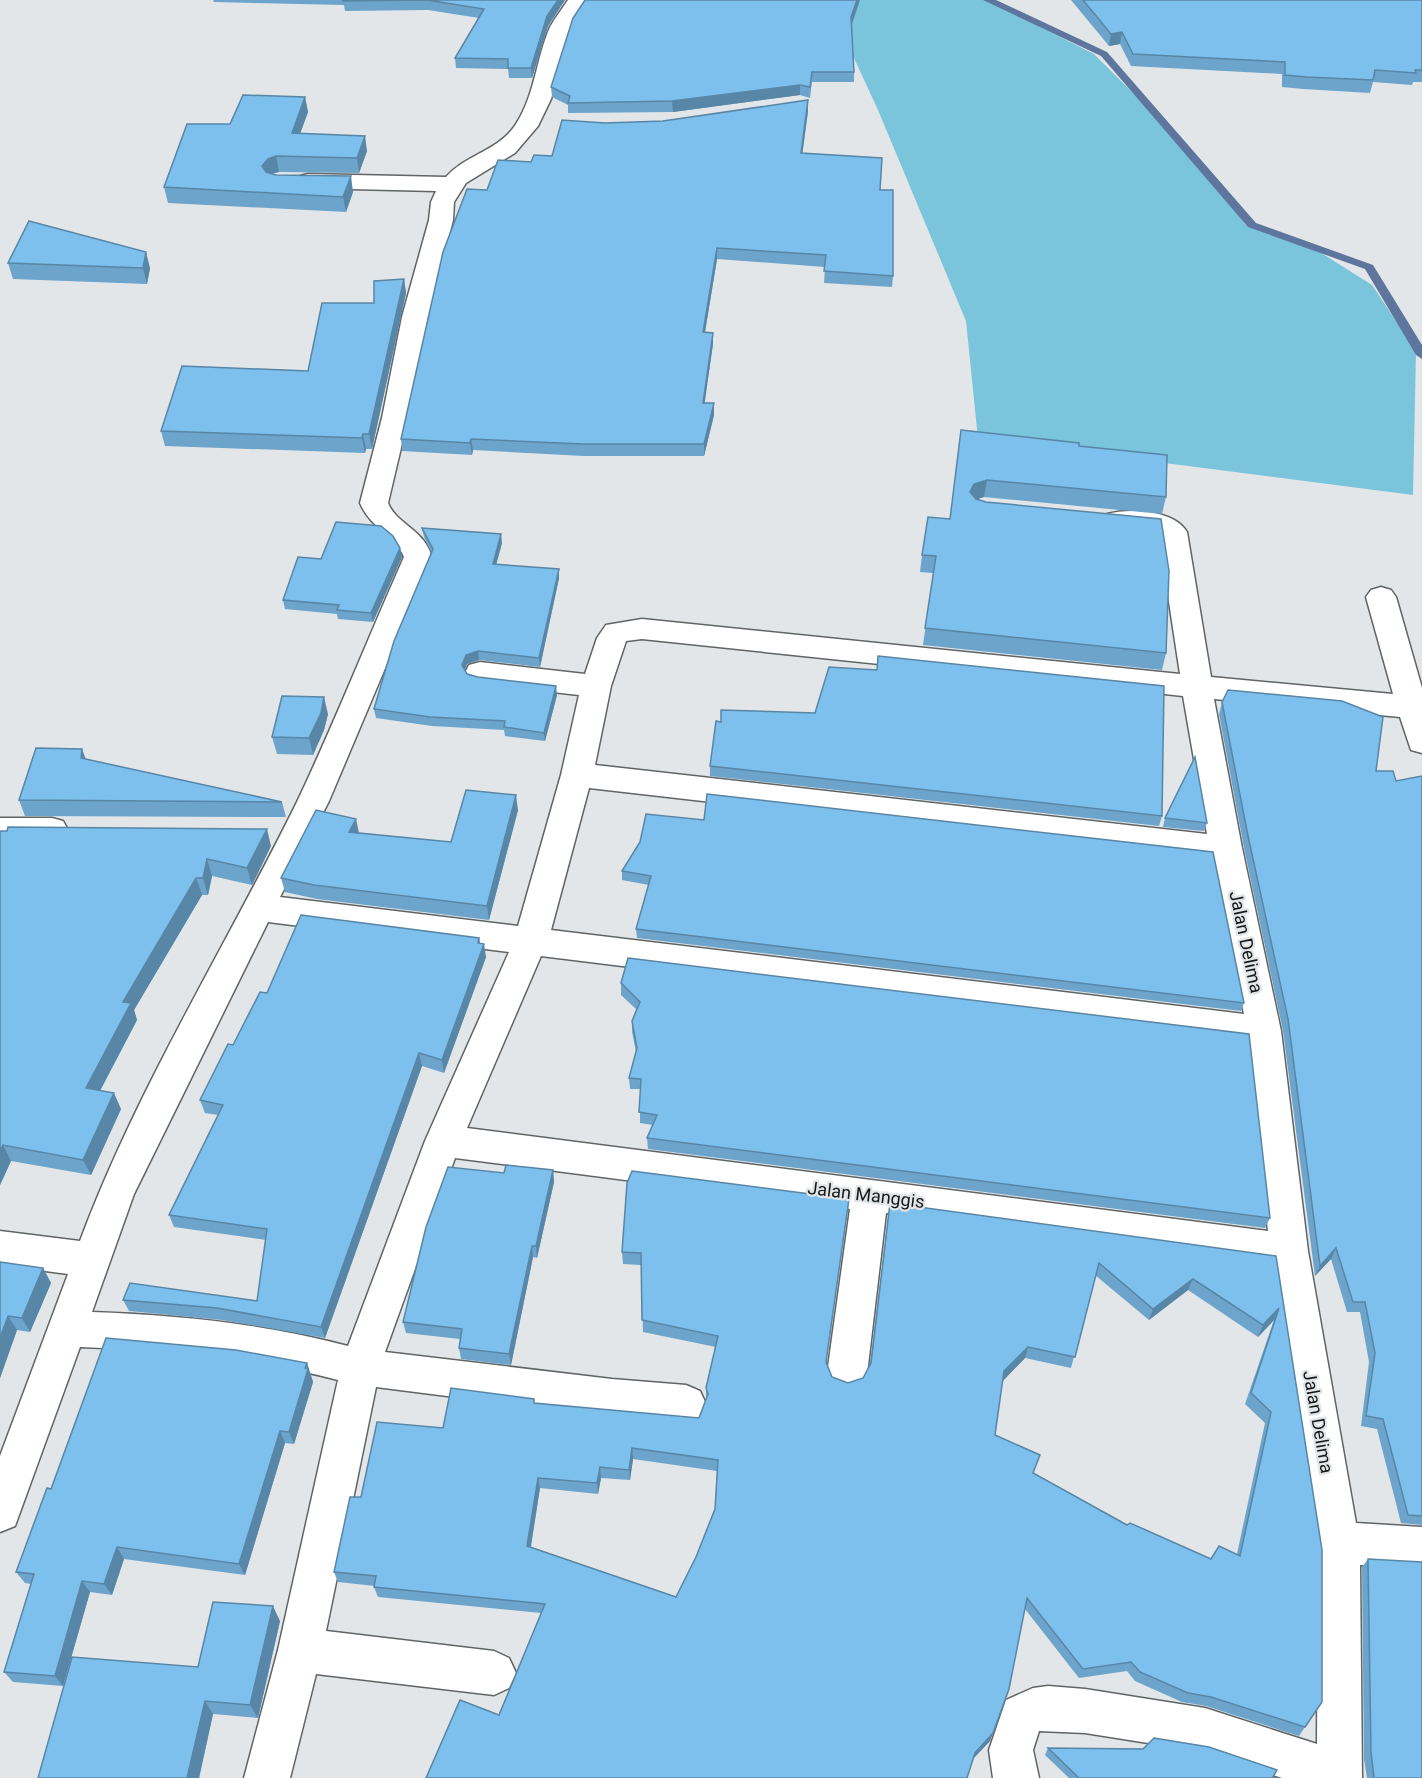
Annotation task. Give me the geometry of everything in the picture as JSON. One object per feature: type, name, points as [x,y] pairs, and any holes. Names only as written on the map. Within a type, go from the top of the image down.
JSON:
[{"type":"street","points":[[1,1507],[116,1194],[298,832],[418,557],[415,548],[407,539],[381,518],[374,503],[395,418],[415,316],[441,220],[441,210],[450,184],[466,171],[512,144],[540,121],[545,83],[562,25],[579,0]]},
{"type":"street","points":[[290,181],[450,184]]},
{"type":"street","name":"Jalan Delima","points":[[1089,518],[1159,525],[1172,530],[1226,848],[1264,1031],[1289,1251],[1339,1544],[1338,1776]]},
{"type":"street","points":[[1382,597],[1418,707],[1422,742]]},
{"type":"street","points":[[267,1778],[300,1650],[360,1367],[443,1142],[531,941],[577,775],[596,686],[612,638],[620,630],[642,629],[1197,687],[1418,707]]},
{"type":"street","points":[[480,673],[596,686]]},
{"type":"street","points":[[577,775],[1226,848]]},
{"type":"street","points":[[0,830],[78,831]]},
{"type":"street","points":[[263,832],[298,832]]},
{"type":"street","points":[[261,908],[1264,1031]]},
{"type":"street","name":"Jalan Manggis","points":[[443,1142],[870,1195],[1289,1251]]},
{"type":"street","points":[[847,1374],[870,1195]]},
{"type":"street","points":[[0,1248],[94,1259]]},
{"type":"street","points":[[68,1329],[159,1332],[298,1351],[360,1367],[612,1398],[686,1404]]},
{"type":"street","points":[[1339,1544],[1422,1548]]},
{"type":"street","points":[[300,1650],[494,1673]]},
{"type":"street","points":[[1016,1778],[1011,1749],[1022,1716],[1032,1710],[1048,1708],[1085,1711],[1205,1730],[1338,1776]]},
{"type":"shaded area","points":[[837,0],[987,0],[1094,54],[1196,156],[1245,224],[1315,249],[1372,285],[1416,351],[1413,495],[978,439],[966,321],[878,110],[835,17]]},
{"type":"building","points":[[343,0],[427,0],[343,1]]},
{"type":"building","points":[[427,0],[558,0],[547,16],[531,68],[508,68],[508,59],[455,58],[484,9]]},
{"type":"building","points":[[585,0],[857,0],[851,17],[854,72],[812,72],[810,87],[800,85],[672,101],[568,103],[570,96],[551,87],[573,18]]},
{"type":"building","points":[[1083,0],[1422,0],[1422,70],[1415,70],[1416,73],[1375,70],[1373,80],[1306,77],[1285,75],[1285,62],[1133,54],[1122,32],[1111,34]]},
{"type":"building","points":[[243,95],[305,97],[292,133],[365,136],[357,158],[276,156],[268,159],[262,166],[266,172],[276,175],[351,176],[343,197],[164,187],[187,124],[230,124]]},
{"type":"building","points":[[808,100],[801,153],[882,158],[880,190],[893,190],[893,276],[824,271],[826,255],[717,248],[703,332],[713,333],[703,403],[714,403],[704,444],[583,444],[471,439],[470,443],[401,439],[443,252],[467,189],[487,190],[498,160],[531,162],[534,155],[552,156],[562,120],[605,123],[663,121]]},
{"type":"building","points":[[29,221],[146,252],[143,268],[8,263]]},
{"type":"building","points":[[404,279],[369,434],[363,434],[362,438],[161,431],[182,366],[308,371],[322,303],[374,303],[374,281]]},
{"type":"building","points":[[961,430],[1167,455],[1166,497],[987,480],[974,484],[970,492],[976,499],[986,502],[1161,519],[1169,571],[1166,653],[925,628],[936,556],[922,555],[928,517],[950,519]]},
{"type":"building","points":[[336,522],[381,526],[393,536],[400,548],[371,613],[337,610],[339,605],[283,600],[298,557],[321,559]]},
{"type":"building","points":[[422,528],[501,534],[493,564],[559,569],[539,658],[478,651],[466,655],[462,665],[467,674],[478,677],[556,686],[544,733],[504,727],[505,721],[430,717],[374,709],[394,641],[433,549]]},
{"type":"building","points":[[878,656],[1164,686],[1162,816],[710,766],[716,721],[721,722],[721,710],[815,713],[829,667],[877,670]]},
{"type":"building","points":[[1228,690],[1342,701],[1383,717],[1376,771],[1393,771],[1396,781],[1422,776],[1422,1516],[1408,1515],[1383,1419],[1366,1416],[1375,1353],[1365,1302],[1353,1302],[1336,1248],[1320,1266],[1288,1019],[1248,836],[1222,702]]},
{"type":"building","points":[[282,696],[324,697],[321,713],[309,738],[272,737]]},
{"type":"building","points":[[36,748],[82,749],[81,758],[282,802],[19,800]]},
{"type":"building","points":[[1195,757],[1207,823],[1165,818]]},
{"type":"building","points":[[466,790],[516,795],[487,906],[314,885],[281,878],[316,810],[356,819],[349,832],[451,842]]},
{"type":"building","points":[[707,794],[1213,852],[1244,1003],[636,929],[651,876],[622,871],[640,842],[646,814],[704,820]]},
{"type":"building","points":[[8,827],[267,829],[247,868],[207,859],[203,878],[196,878],[123,1002],[131,1003],[86,1088],[114,1093],[83,1160],[3,1145],[0,1151],[0,831],[7,831]]},
{"type":"building","points":[[301,915],[479,938],[478,943],[484,944],[442,1060],[419,1053],[321,1327],[217,1308],[123,1300],[130,1283],[257,1301],[267,1229],[169,1215],[223,1105],[200,1100],[228,1044],[233,1045],[260,992],[267,993]]},
{"type":"building","points":[[628,958],[1249,1034],[1270,1218],[647,1138],[657,1115],[639,1112],[641,1079],[629,1078],[637,1048],[632,1021],[640,1002],[621,983]]},
{"type":"building","points":[[506,1165],[553,1170],[536,1246],[532,1246],[509,1354],[459,1348],[462,1329],[403,1322],[426,1227],[448,1167],[504,1173]]},
{"type":"building","points":[[632,1171],[849,1199],[826,1362],[832,1377],[848,1383],[863,1378],[871,1363],[890,1203],[1276,1256],[1322,1550],[1322,1702],[1305,1727],[1211,1697],[1188,1693],[1140,1672],[1131,1662],[1083,1669],[1027,1598],[1009,1689],[993,1733],[975,1753],[967,1778],[426,1778],[460,1700],[499,1715],[545,1604],[374,1587],[376,1576],[334,1572],[350,1497],[361,1497],[377,1422],[443,1428],[451,1388],[534,1399],[534,1403],[699,1418],[708,1394],[706,1388],[718,1336],[642,1320],[641,1253],[622,1252],[627,1183]],"holes":[[[1099,1263],[1153,1309],[1193,1279],[1263,1325],[1279,1308],[1251,1393],[1271,1412],[1240,1556],[1219,1546],[1211,1559],[1130,1523],[1127,1525],[1033,1473],[1040,1455],[995,1435],[1004,1371],[1028,1347],[1075,1357]],[[632,1448],[718,1460],[715,1509],[696,1557],[676,1597],[527,1546],[538,1478],[597,1483],[600,1467],[629,1470]]]},
{"type":"building","points":[[0,1262],[43,1268],[22,1318],[8,1316],[0,1338]]},
{"type":"building","points":[[106,1338],[236,1350],[307,1363],[305,1368],[308,1369],[289,1432],[280,1431],[239,1564],[117,1547],[104,1584],[82,1581],[55,1676],[4,1672],[34,1574],[16,1572],[47,1488],[51,1489]]},
{"type":"building","points":[[1368,1559],[1422,1562],[1422,1778],[1374,1778],[1371,1752]]},
{"type":"building","points":[[213,1602],[273,1606],[250,1705],[205,1701],[187,1778],[38,1778],[72,1657],[198,1667]]},
{"type":"building","points":[[1154,1738],[1209,1747],[1277,1770],[1273,1777],[1277,1778],[1079,1778],[1048,1748],[1143,1749]]},
{"type":"waterway","points":[[988,0],[1104,54],[1252,225],[1369,267],[1422,355]]}]
